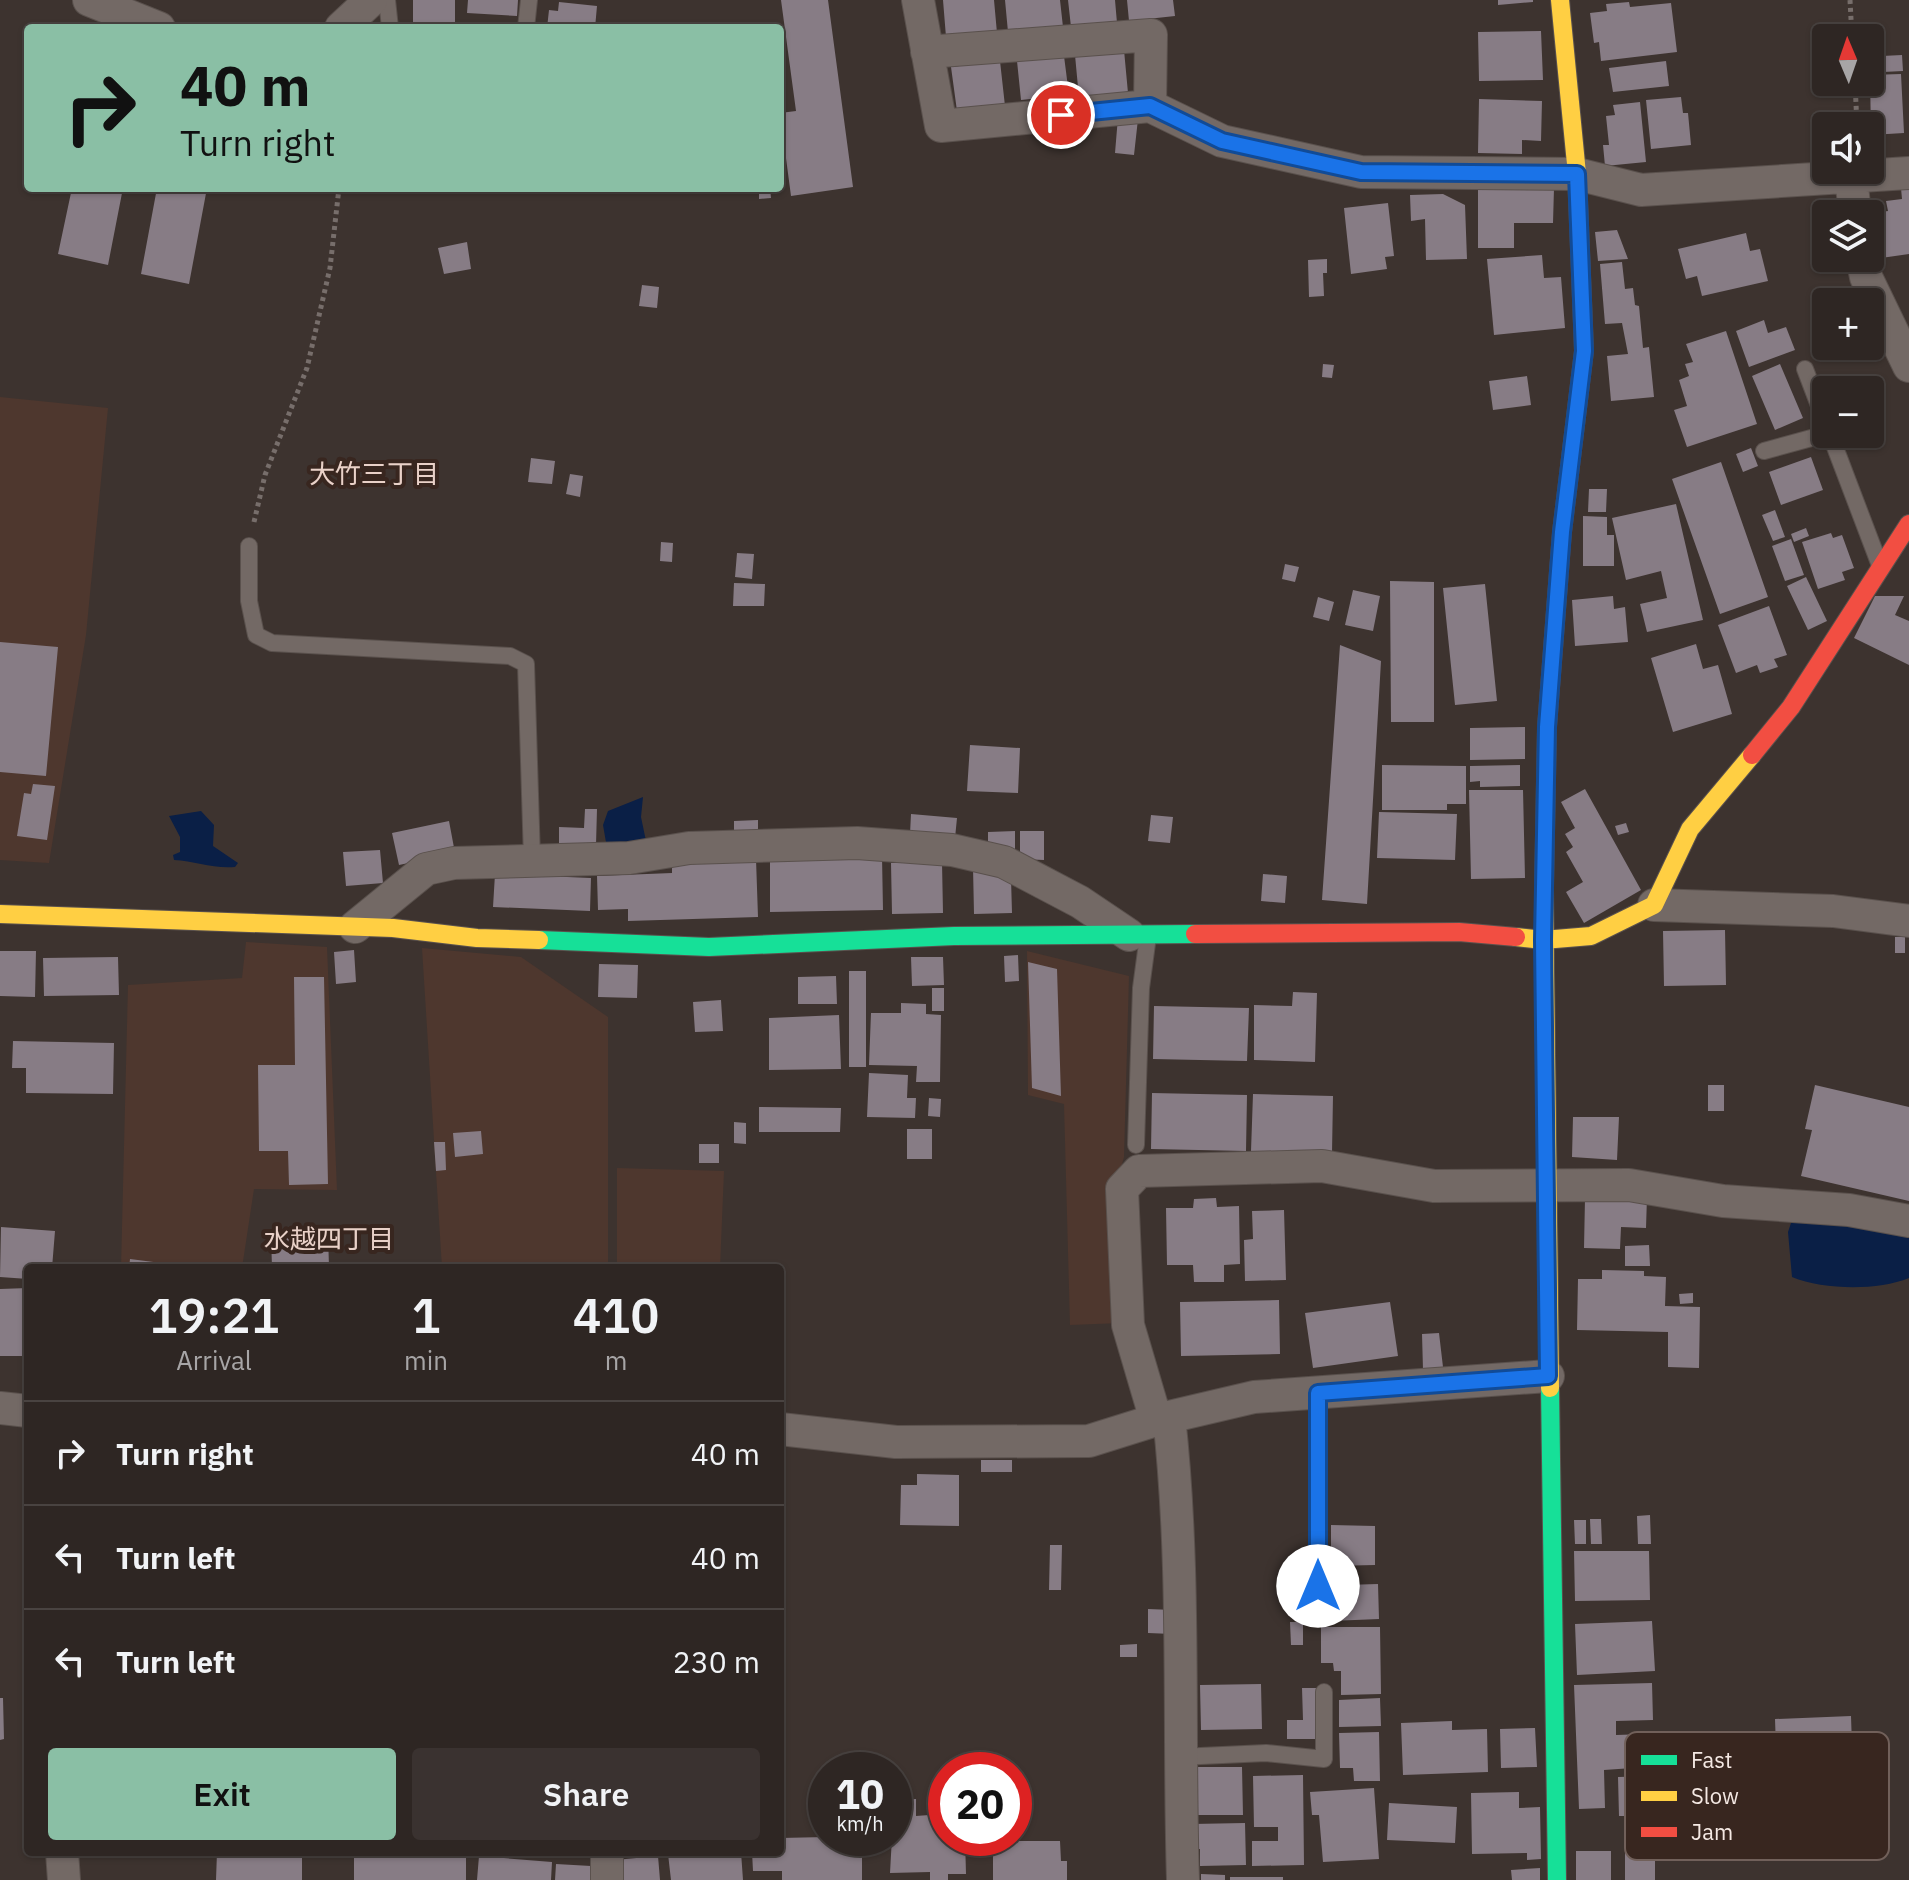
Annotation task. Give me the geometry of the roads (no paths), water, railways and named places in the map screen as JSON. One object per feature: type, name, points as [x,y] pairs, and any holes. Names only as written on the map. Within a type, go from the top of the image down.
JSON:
[{"type":"street","points":[[89,0],[149,24]]},
{"type":"street","points":[[345,24],[371,0]]},
{"type":"street","points":[[918,0],[941,126],[1150,106],[1222,141],[1361,172],[1577,174],[1641,190],[1812,179]]},
{"type":"street","points":[[1557,1880],[1543,940],[1547,727],[1562,532],[1584,351],[1577,174],[1560,0]]},
{"type":"street","points":[[927,52],[1151,35],[1150,106]]},
{"type":"street","points":[[1884,175],[1909,173]]},
{"type":"street","points":[[1865,272],[1909,366]]},
{"type":"street","points":[[1654,905],[1690,829],[1791,707],[1909,524]]},
{"type":"street","points":[[355,927],[426,869],[454,863],[629,858],[689,848],[857,843],[952,850],[1004,862],[1139,935]]},
{"type":"street","points":[[0,914],[355,927],[477,938],[709,947],[954,936],[1459,932],[1543,940],[1591,936],[1654,905],[1833,911],[1909,921]]},
{"type":"street","points":[[1183,1880],[1179,1757],[1179,1503],[1163,1418],[1128,1325],[1122,1189],[1139,1171],[1322,1166],[1434,1186],[1629,1185],[1723,1201],[1849,1210],[1909,1221]]},
{"type":"street","points":[[784,1429],[896,1442],[1089,1441],[1163,1418],[1254,1397],[1548,1376]]},
{"type":"street","points":[[0,1408],[24,1411]]},
{"type":"street","points":[[62,1856],[64,1880]]},
{"type":"street","points":[[607,1856],[607,1880]]},
{"type":"lane","points":[[387,0],[390,24]]},
{"type":"lane","points":[[526,24],[529,0]]},
{"type":"lane","points":[[1805,369],[1812,387]]},
{"type":"lane","points":[[1764,451],[1812,438]]},
{"type":"lane","points":[[1833,448],[1880,568]]},
{"type":"lane","points":[[249,546],[249,601],[256,635],[272,643],[510,656],[526,664],[532,859]]},
{"type":"lane","points":[[1136,1145],[1141,988],[1139,935]]},
{"type":"lane","points":[[1318,1393],[1318,1586]]},
{"type":"lane","points":[[1179,1757],[1266,1753],[1324,1759],[1324,1692]]},
{"type":"water","points":[[643,797],[641,817],[646,841],[607,848],[603,825],[608,811]]},
{"type":"water","points":[[201,811],[214,825],[213,846],[238,863],[235,867],[174,860],[173,855],[180,852],[180,837],[169,816]]},
{"type":"water","points":[[1792,1220],[1909,1232],[1909,1278],[1882,1285],[1850,1287],[1792,1277],[1788,1232]]},
{"type":"district","name":"大竹三丁目","points":[[374,473]]},
{"type":"district","name":"水越四丁目","points":[[329,1238]]}]
